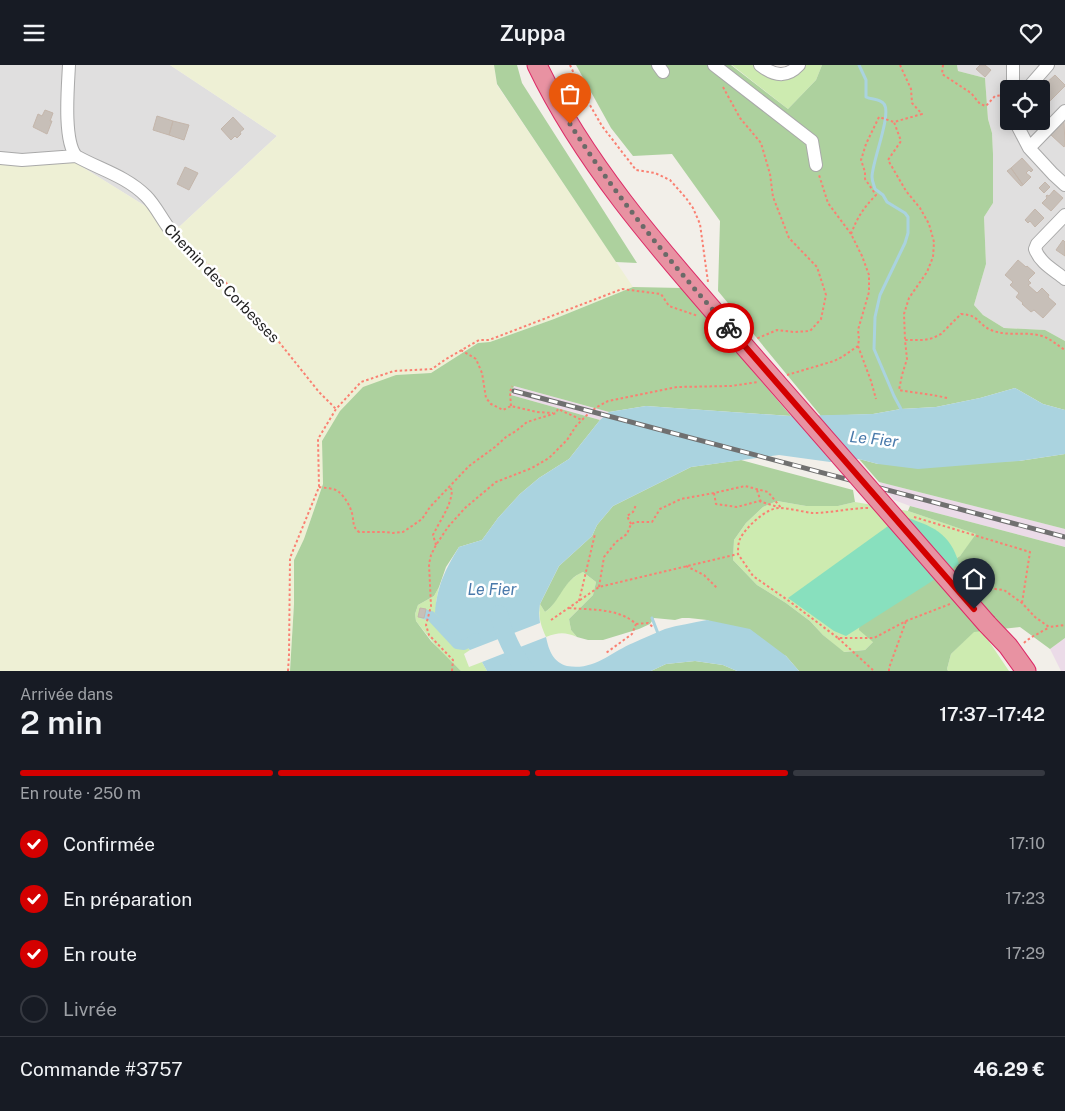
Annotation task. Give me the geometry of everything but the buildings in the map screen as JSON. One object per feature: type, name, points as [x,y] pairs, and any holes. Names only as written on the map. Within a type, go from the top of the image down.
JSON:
[{"type":"highway","points":[[538,65],[560,107],[590,156],[623,202],[688,282],[986,624],[1008,646],[1026,671]]},
{"type":"highway","points":[[986,624],[1016,671]]},
{"type":"street","points":[[69,65],[68,135],[70,145],[76,156]]},
{"type":"street","points":[[714,65],[812,141],[816,165]]},
{"type":"street","points":[[760,65],[776,74],[783,74],[792,72],[799,65]]},
{"type":"street","points":[[1013,65],[1013,80]]},
{"type":"street","points":[[1035,80],[1048,65]]},
{"type":"street","points":[[1029,148],[1065,111]]},
{"type":"street","points":[[1020,130],[1029,148],[1065,185]]},
{"type":"street","points":[[0,158],[22,160],[76,156]]},
{"type":"street","name":"Chemin des Corbesses","points":[[76,156],[121,178],[138,189],[148,199],[171,231]]},
{"type":"street","points":[[1065,215],[1037,244],[1035,249],[1044,263],[1065,279]]},
{"type":"path","points":[[570,65],[602,126],[636,169],[655,173],[670,180],[693,208],[700,224],[708,283]]},
{"type":"path","points":[[851,234],[856,221],[866,205],[876,195],[865,179],[865,172],[861,161],[878,117],[894,122],[922,114],[912,103],[911,89],[900,65]]},
{"type":"path","points":[[943,65],[942,74],[971,93],[980,104],[986,106],[995,96],[1000,96]]},
{"type":"path","points":[[722,85],[740,119],[761,143],[770,174],[773,197],[789,238],[817,267],[826,295],[821,319],[810,331],[794,333],[777,330],[755,339]]},
{"type":"path","points":[[894,122],[901,141],[888,161],[929,224],[934,243],[933,257],[928,272],[909,297],[904,314],[907,359],[899,389],[917,394],[931,394],[947,398]]},
{"type":"path","points":[[816,165],[828,203],[851,234],[869,275],[869,292],[858,330],[858,346],[876,399]]},
{"type":"path","name":"Chemin des Corbesses","points":[[171,231],[178,241],[211,267],[252,310],[319,392],[336,409]]},
{"type":"path","points":[[288,671],[290,558],[319,487],[318,439],[336,409],[361,382],[394,371],[432,369],[479,340],[489,340],[622,289],[661,294],[669,306],[701,317]]},
{"type":"path","points":[[905,341],[933,338],[941,334],[961,314],[969,315],[978,320],[982,326],[999,333],[1040,335],[1054,341],[1065,350]]},
{"type":"path","points":[[783,376],[834,361],[858,346]]},
{"type":"path","points":[[461,350],[476,359],[482,373],[486,398],[491,404],[503,410],[510,406],[537,412],[556,413]]},
{"type":"path","points":[[452,671],[453,660],[429,635],[426,625],[431,606],[429,564],[436,545],[465,507],[496,482],[532,468],[550,458],[568,440],[582,420],[597,407],[608,401],[677,387],[731,386],[765,381]]},
{"type":"path","points":[[510,406],[512,386]]},
{"type":"path","points":[[319,487],[338,491],[347,501],[352,512],[353,525],[359,532],[403,532],[422,519],[430,507],[469,466],[527,422],[556,413],[558,409],[582,420]]},
{"type":"path","points":[[436,545],[433,535],[452,497],[452,490],[449,486]]},
{"type":"path","points":[[631,524],[636,522],[652,522],[660,509],[681,499],[745,487],[768,492],[782,509]]},
{"type":"path","points":[[757,489],[761,501]]},
{"type":"path","points":[[714,493],[716,504],[737,507],[761,501],[782,509]]},
{"type":"path","points":[[599,587],[604,557],[616,541],[627,534],[631,524],[627,516],[633,512],[636,505]]},
{"type":"path","points":[[870,508],[813,513],[776,508],[762,515],[746,530],[740,540],[738,554],[753,576],[838,638],[874,671]]},
{"type":"path","points":[[912,517],[1030,551],[1022,603]]},
{"type":"path","points":[[579,601],[595,534]]},
{"type":"path","points":[[551,620],[599,587],[738,554]]},
{"type":"path","points":[[686,566],[704,575],[717,588]]},
{"type":"path","points":[[979,587],[1004,590],[1049,627]]},
{"type":"path","points":[[838,638],[874,639],[906,621],[953,603]]},
{"type":"path","points":[[570,607],[609,611],[628,617],[636,623],[648,623],[653,627]]},
{"type":"path","points":[[889,671],[906,621]]},
{"type":"path","points":[[606,653],[632,634],[636,623]]},
{"type":"path","points":[[1022,645],[1029,638],[1049,627],[1065,625]]},
{"type":"shaded area","points":[[0,65],[170,65],[277,136],[179,227],[76,163],[0,160]]},
{"type":"shaded area","points":[[957,65],[1065,65],[1065,341],[1045,330],[1004,328],[983,315],[974,305],[986,264],[984,217],[993,203],[992,133],[988,119],[985,78],[958,71]]},
{"type":"shaded area","points":[[514,386],[609,412],[600,420],[511,395]]},
{"type":"shaded area","points":[[879,482],[1065,529],[1065,547],[910,506],[894,500]]},
{"type":"shaded area","points":[[1065,638],[1065,671],[1061,671],[1050,649]]},
{"type":"green space","points":[[170,65],[494,65],[497,85],[633,287],[554,319],[490,342],[478,343],[431,373],[396,375],[331,427],[322,441],[323,484],[304,539],[294,560],[294,604],[290,671],[0,671],[0,160],[76,163],[179,227],[277,136]]},
{"type":"green space","points":[[494,65],[517,65],[522,83],[637,263],[616,262],[497,84]]},
{"type":"green space","points":[[576,65],[731,65],[788,109],[816,80],[822,65],[957,65],[958,71],[985,78],[988,119],[992,133],[993,203],[984,217],[986,264],[974,305],[983,315],[1004,328],[1045,330],[1065,341],[1065,410],[1043,404],[1015,388],[980,398],[936,407],[901,409],[873,414],[821,416],[718,291],[720,221],[672,154],[633,156],[611,128]]},
{"type":"green space","points":[[732,65],[753,65],[762,70],[822,65],[816,80],[788,109]]},
{"type":"green space","points":[[633,287],[682,288],[791,416],[646,406],[609,412],[514,386],[511,395],[600,420],[569,459],[539,478],[520,494],[498,518],[482,540],[459,547],[446,567],[434,596],[418,605],[415,614],[416,621],[431,641],[461,671],[290,671],[294,604],[294,560],[304,539],[323,484],[322,441],[340,411],[363,387],[396,375],[431,373],[478,343],[490,342],[554,319]]},
{"type":"green space","points":[[1065,454],[1065,529],[879,482],[859,459],[878,464],[1019,461]]},
{"type":"green space","points":[[741,460],[853,490],[855,502],[838,506],[806,506],[777,501],[763,507],[746,523],[734,540],[733,560],[757,585],[810,621],[823,635],[844,652],[865,650],[873,642],[859,630],[860,617],[960,556],[976,534],[908,511],[910,506],[1065,547],[1065,638],[1050,649],[1020,627],[974,632],[951,654],[948,671],[799,671],[786,656],[707,620],[654,618],[650,624],[639,629],[603,640],[588,640],[577,637],[571,630],[569,619],[593,595],[596,582],[583,572],[571,580],[545,612],[540,604],[559,566],[592,536],[597,525],[613,506],[691,467]]},
{"type":"green space","points":[[777,501],[806,506],[838,506],[855,502],[908,511],[977,534],[960,556],[924,579],[865,650],[843,652],[810,621],[757,585],[733,560],[734,540],[746,523],[763,507]]},
{"type":"green space","points":[[902,516],[931,527],[945,537],[951,544],[959,564],[846,636],[834,631],[788,598]]},
{"type":"green space","points":[[583,572],[596,582],[593,595],[569,619],[571,630],[577,637],[562,633],[546,637],[540,621],[540,604],[545,612],[548,610],[569,582]]},
{"type":"green space","points":[[439,587],[436,602],[457,638],[470,650],[464,654],[469,667],[482,662],[487,671],[461,671],[439,650],[416,621],[415,614],[418,605],[434,596]]},
{"type":"green space","points":[[974,631],[982,631],[1009,671],[948,671],[951,654]]},
{"type":"green space","points":[[695,661],[723,665],[737,671],[651,671],[666,664]]},
{"type":"water","name":"Le Fier","points":[[1015,388],[1043,404],[1065,410],[1065,454],[1019,461],[918,469],[878,464],[859,459],[830,462],[779,455],[691,467],[613,506],[597,525],[592,536],[559,566],[540,604],[540,623],[470,650],[435,613],[442,579],[459,547],[482,540],[498,518],[520,494],[539,478],[569,459],[600,420],[609,412],[646,406],[790,416],[873,414],[901,409],[936,407],[980,398]]},
{"type":"water","points":[[707,620],[750,629],[786,656],[799,671],[737,671],[723,665],[695,661],[666,664],[651,671],[487,671],[482,662],[546,637],[550,651],[558,662],[567,666],[586,666],[665,629]]},
{"type":"waterway","points":[[859,65],[866,80],[866,97],[880,101],[886,109],[884,128],[873,170],[872,179],[875,189],[883,195],[887,202],[905,213],[908,217],[908,233],[905,243],[880,295],[875,317],[874,349],[901,409],[899,413]]},
{"type":"waterway","points":[[424,614],[431,616],[457,644],[464,645],[476,638]]},
{"type":"waterway","name":"Le Fier","points":[[499,614],[510,644],[526,671]]},
{"type":"waterway","points":[[652,618],[659,636]]},
{"type":"railway","points":[[514,391],[1065,537]]},
{"type":"way so far","points":[[570,124],[623,202],[688,282],[729,328]]},
{"type":"route","points":[[729,328],[974,609]]}]
